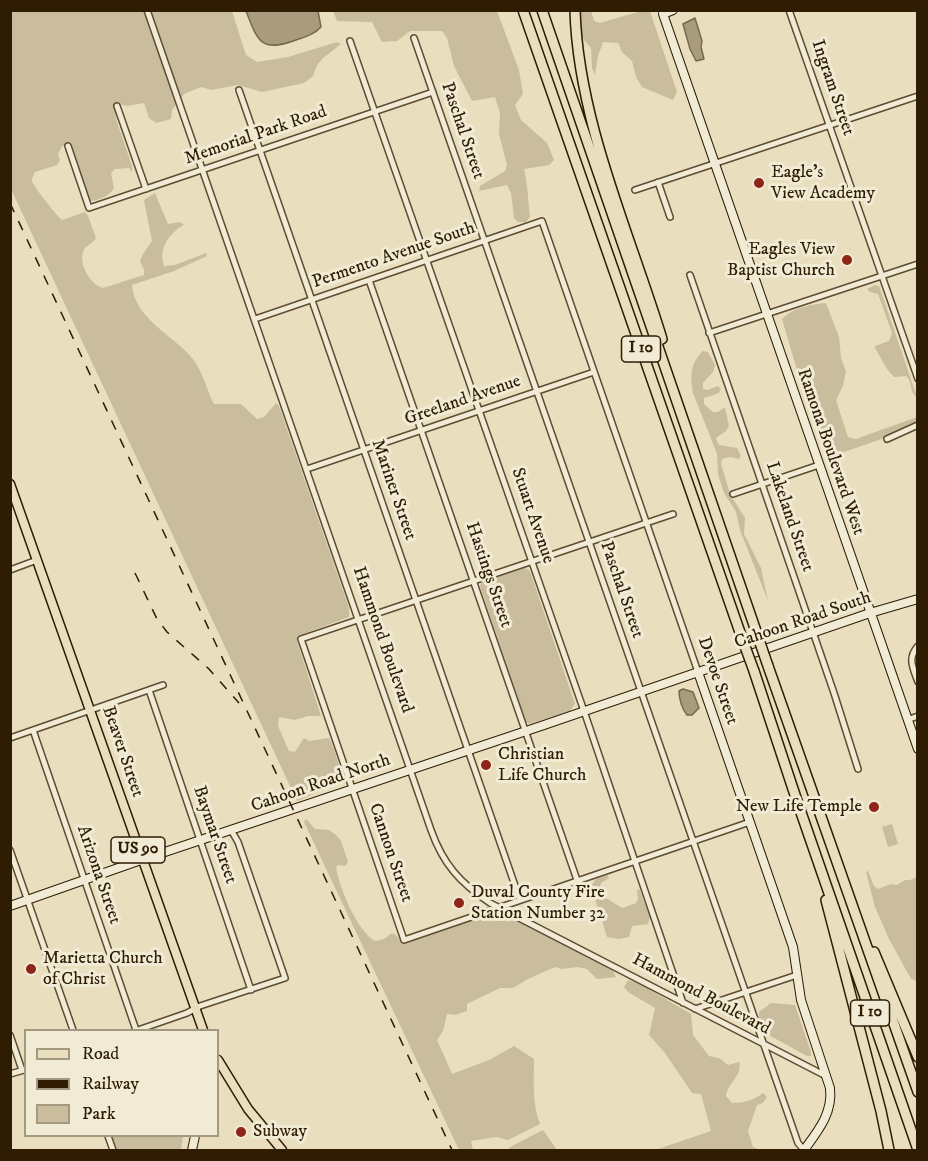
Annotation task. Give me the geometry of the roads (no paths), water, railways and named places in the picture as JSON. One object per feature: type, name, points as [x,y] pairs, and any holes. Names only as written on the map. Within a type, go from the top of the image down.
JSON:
[{"type":"highway","points":[[518,10],[525,30],[540,58]]},
{"type":"highway","name":"I 10","points":[[523,10],[754,671],[918,1150]]},
{"type":"highway","name":"I 10","points":[[542,10],[768,666],[918,1092]]},
{"type":"highway","points":[[575,10],[579,60],[595,133],[675,381],[677,402]]},
{"type":"highway","points":[[823,877],[827,908],[881,1111],[889,1150]]},
{"type":"highway","points":[[843,878],[918,1057]]},
{"type":"main road","name":"Beaver Street","points":[[10,484],[203,1029]]},
{"type":"main road","points":[[219,1062],[261,1127],[282,1150]]},
{"type":"street","name":"Hammond Boulevard","points":[[147,10],[435,842],[447,865],[471,890],[490,903],[500,906],[827,1077]]},
{"type":"street","points":[[663,12],[673,10]]},
{"type":"street","name":"Ingram Street","points":[[789,10],[918,379]]},
{"type":"street","name":"Ramona Boulevard West","points":[[663,12],[918,749]]},
{"type":"street","name":"Paschal Street","points":[[414,38],[763,1045],[798,1143],[804,1150]]},
{"type":"street","name":"Stuart Avenue","points":[[350,41],[584,711],[683,1003]]},
{"type":"street","name":"Mariner Street","points":[[239,90],[520,900]]},
{"type":"street","name":"Memorial Park Road","points":[[68,146],[89,208],[433,92]]},
{"type":"street","points":[[635,190],[918,96]]},
{"type":"street","points":[[117,106],[146,189]]},
{"type":"street","points":[[658,182],[670,217]]},
{"type":"street","name":"Permento Avenue South","points":[[255,318],[542,221]]},
{"type":"street","name":"Devoe Street","points":[[542,221],[793,947],[801,1000],[831,1095],[829,1111],[804,1150]]},
{"type":"street","points":[[710,333],[918,264]]},
{"type":"street","name":"Lakeland Street","points":[[690,276],[858,769]]},
{"type":"street","name":"Hastings Street","points":[[369,280],[577,880]]},
{"type":"street","name":"Greeland Avenue","points":[[307,469],[594,372]]},
{"type":"street","points":[[887,439],[918,425]]},
{"type":"street","points":[[733,494],[819,465]]},
{"type":"street","points":[[359,619],[673,514]]},
{"type":"street","points":[[10,570],[37,560]]},
{"type":"street","name":"Cahoon Road South","points":[[698,672],[918,599]]},
{"type":"street","name":"Cannon Street","points":[[359,619],[301,639],[404,940],[500,906]]},
{"type":"street","points":[[918,646],[911,660],[918,682]]},
{"type":"street","points":[[641,691],[698,672]]},
{"type":"street","points":[[10,738],[163,685]]},
{"type":"street","name":"Baymar Street","points":[[149,690],[251,990]]},
{"type":"street","name":"Cahoon Road North","points":[[10,906],[641,691]]},
{"type":"street","points":[[907,720],[918,716]]},
{"type":"street","name":"Arizona Street","points":[[33,730],[137,1029]]},
{"type":"street","points":[[500,906],[750,822]]},
{"type":"street","points":[[140,1029],[285,978],[238,842],[231,830]]},
{"type":"street","points":[[10,850],[73,1029]]},
{"type":"street","points":[[695,1009],[797,975]]},
{"type":"street","points":[[10,1035],[24,1070],[10,1074]]},
{"type":"street","points":[[219,1074],[227,1077]]},
{"type":"railway","points":[[10,203],[452,1150]]},
{"type":"railway","points":[[135,573],[157,619],[167,632],[209,669],[239,703]]},
{"type":"place","name":"Eagle's View Academy","points":[[759,183]]},
{"type":"place","name":"Eagles View Baptist Church","points":[[847,260]]},
{"type":"place","name":"Christian Life Church","points":[[486,765]]},
{"type":"place","name":"New Life Temple","points":[[874,807]]},
{"type":"place","name":"Duval County Fire Station Number 32","points":[[459,903]]},
{"type":"place","name":"Marietta Church of Christ","points":[[31,969]]},
{"type":"place","name":"Subway","points":[[241,1132]]}]
